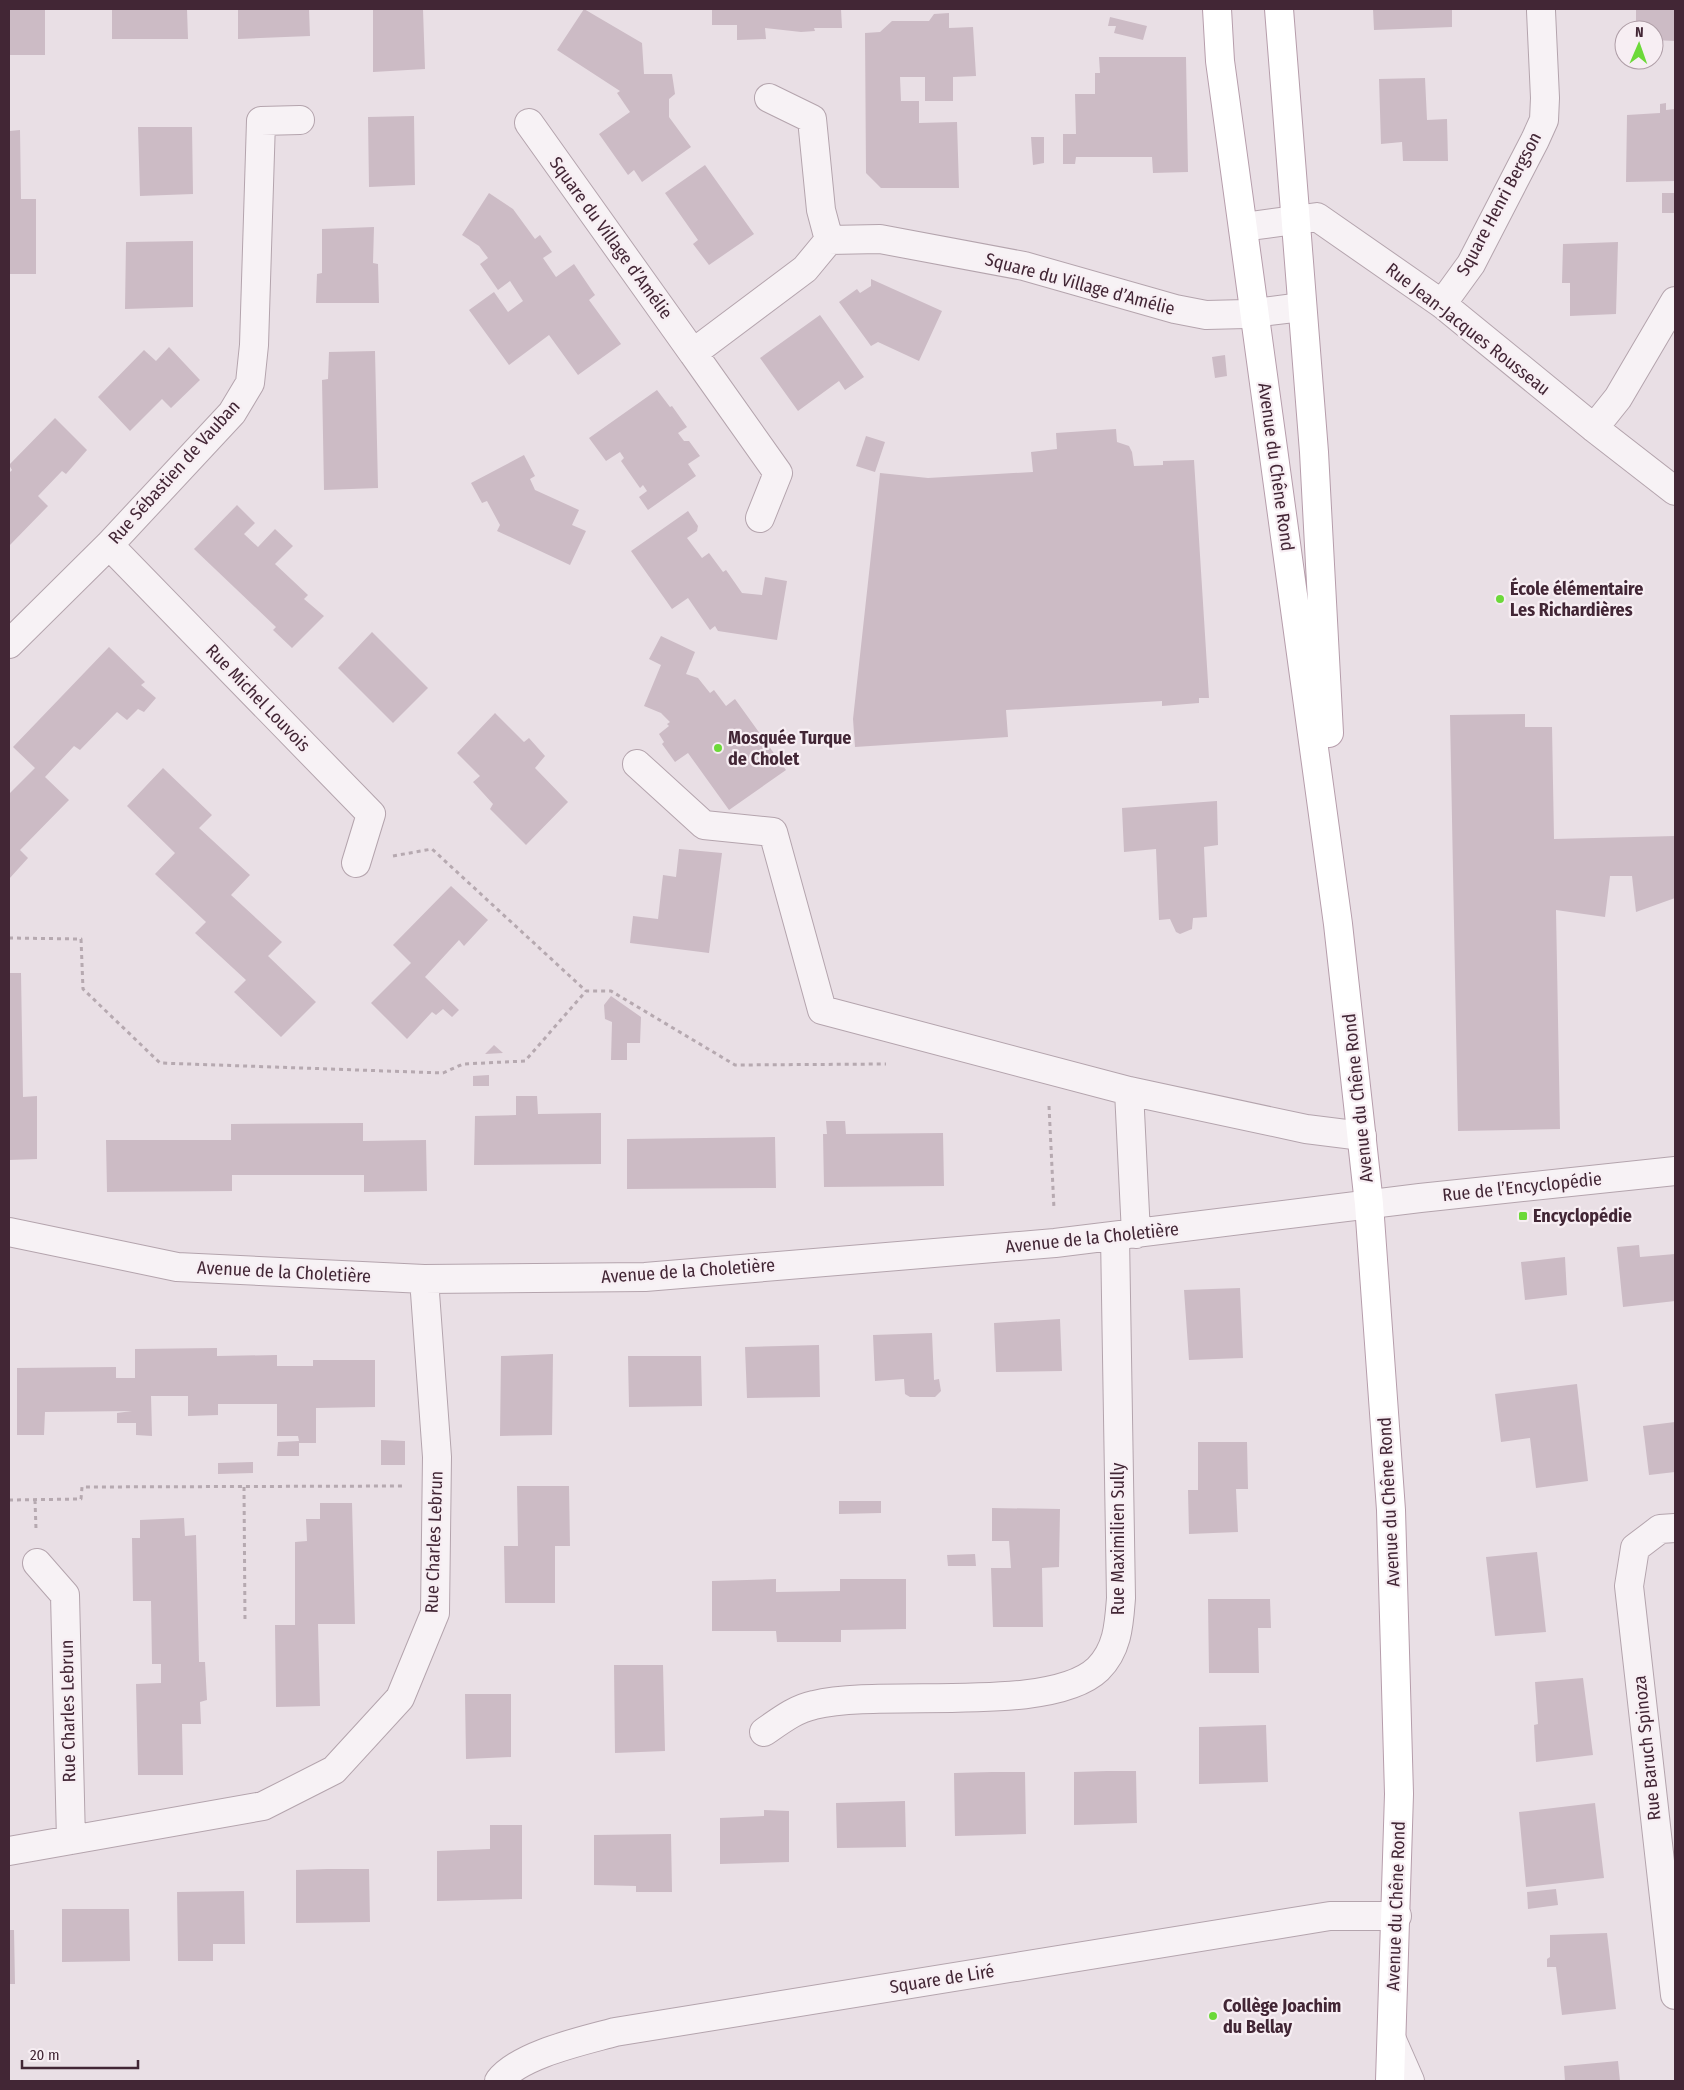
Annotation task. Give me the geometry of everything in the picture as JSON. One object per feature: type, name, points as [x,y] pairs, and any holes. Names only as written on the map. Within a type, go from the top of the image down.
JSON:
[{"type":"main road","name":"Avenue du Chêne Rond","points":[[1217,9],[1220,61],[1338,924],[1369,1204],[1391,1510],[1399,1794],[1397,1916],[1390,2081]]},
{"type":"main road","name":"Avenue du Chêne Rond","points":[[1279,9],[1314,452],[1338,924]]},
{"type":"street","name":"Square Henri Bergson","points":[[1442,304],[1471,264],[1544,120],[1545,98],[1541,11]]},
{"type":"street","points":[[694,353],[806,269],[829,240],[821,210],[812,118],[769,98]]},
{"type":"street","name":"Rue Sébastien de Vauban","points":[[9,644],[109,545],[232,413],[250,383],[254,345],[261,121],[300,120]]},
{"type":"street","name":"Square du Village d’Amélie","points":[[529,123],[778,473],[760,518]]},
{"type":"street","name":"Rue Jean-Jacques Rousseau","points":[[1243,227],[1317,217],[1442,304],[1594,428],[1675,491]]},
{"type":"street","name":"Square du Village d’Amélie","points":[[829,240],[880,239],[1024,266],[1174,309],[1206,315],[1254,313],[1302,307]]},
{"type":"street","points":[[1594,428],[1618,398],[1675,301]]},
{"type":"street","name":"Rue Michel Louvois","points":[[109,545],[371,814],[356,863]]},
{"type":"street","points":[[637,764],[704,825],[773,832],[822,1010],[1129,1091],[1306,1129],[1362,1136]]},
{"type":"street","name":"Rue Maximilien Sully","points":[[764,1732],[790,1714],[813,1705],[842,1700],[1006,1696],[1048,1690],[1075,1683],[1098,1669],[1114,1648],[1119,1626],[1121,1598],[1129,1091]]},
{"type":"street","name":"Rue de l’Encyclopédie","points":[[1369,1204],[1675,1171]]},
{"type":"street","name":"Avenue de la Choletière","points":[[9,1232],[177,1267],[424,1279],[645,1277],[1055,1243],[1369,1204]]},
{"type":"street","name":"Rue Charles Lebrun","points":[[9,1851],[263,1806],[334,1770],[400,1698],[435,1613],[437,1457],[424,1279]]},
{"type":"street","name":"Rue Baruch Spinoza","points":[[1675,1528],[1660,1529],[1635,1548],[1629,1586],[1675,1995]]},
{"type":"street","name":"Rue Charles Lebrun","points":[[37,1564],[65,1595],[71,1840]]},
{"type":"street","name":"Square de Liré","points":[[499,2081],[504,2074],[548,2051],[615,2032],[1330,1916],[1397,1916]]},
{"type":"street","points":[[1392,2040],[1410,2081]]},
{"type":"path","points":[[356,863],[432,849],[586,991],[611,991],[735,1065],[889,1064]]},
{"type":"path","points":[[9,938],[81,939],[83,989],[160,1063],[443,1072],[463,1064],[525,1061],[586,991]]},
{"type":"path","points":[[1049,1103],[1055,1243]]},
{"type":"path","points":[[9,1500],[81,1499],[82,1487],[436,1486]]},
{"type":"path","points":[[244,1487],[245,1622]]},
{"type":"building","points":[[9,9],[45,9],[45,55],[9,55]]},
{"type":"building","points":[[112,9],[187,9],[188,39],[112,39]]},
{"type":"building","points":[[238,9],[309,9],[310,36],[238,39]]},
{"type":"building","points":[[373,9],[423,9],[425,69],[373,72]]},
{"type":"building","points":[[584,9],[642,43],[644,74],[672,74],[675,94],[669,99],[669,117],[691,147],[642,182],[634,170],[628,175],[599,134],[630,112],[617,93],[620,91],[557,50]]},
{"type":"building","points":[[712,9],[841,9],[842,28],[814,28],[815,31],[801,32],[765,28],[766,39],[737,40],[737,25],[712,25]]},
{"type":"building","points":[[1373,9],[1452,9],[1452,27],[1374,30]]},
{"type":"building","points":[[1636,9],[1675,9],[1675,41],[1664,40],[1664,20],[1636,20]]},
{"type":"building","points":[[949,13],[949,28],[973,27],[976,76],[953,77],[953,101],[925,101],[925,77],[900,77],[901,101],[919,101],[919,123],[957,122],[959,188],[881,188],[866,173],[865,33],[880,32],[892,21],[929,21],[934,14]]},
{"type":"building","points":[[1110,17],[1147,26],[1143,40],[1114,33],[1116,26],[1108,26]]},
{"type":"building","points":[[1099,57],[1186,57],[1188,172],[1153,173],[1152,157],[1076,157],[1075,164],[1063,164],[1063,134],[1076,134],[1075,94],[1095,94],[1095,73],[1100,73]]},
{"type":"building","points":[[1425,78],[1427,120],[1447,119],[1448,161],[1403,161],[1402,142],[1381,144],[1379,79]]},
{"type":"building","points":[[1666,103],[1666,110],[1675,109],[1675,181],[1626,182],[1627,115],[1660,113],[1660,104]]},
{"type":"building","points":[[414,116],[415,185],[369,187],[368,117]]},
{"type":"building","points":[[138,127],[192,127],[193,194],[140,196]]},
{"type":"building","points":[[20,130],[21,199],[36,199],[36,274],[9,274],[9,131]]},
{"type":"building","points":[[1031,137],[1044,137],[1044,163],[1033,165]]},
{"type":"building","points":[[705,165],[754,234],[709,265],[693,244],[698,240],[665,193]]},
{"type":"building","points":[[489,193],[513,209],[535,239],[540,235],[552,252],[543,258],[556,277],[574,264],[595,295],[589,300],[621,344],[578,375],[549,335],[509,365],[469,310],[494,292],[508,312],[523,301],[510,281],[498,290],[480,264],[488,258],[479,246],[462,235]]},
{"type":"building","points":[[1662,193],[1675,193],[1675,213],[1662,213]]},
{"type":"building","points":[[374,227],[373,263],[378,264],[379,303],[316,303],[317,274],[322,273],[322,229]]},
{"type":"building","points":[[193,241],[193,307],[125,309],[126,242]]},
{"type":"building","points":[[1618,242],[1616,314],[1570,316],[1570,283],[1562,283],[1563,244]]},
{"type":"building","points":[[871,279],[942,311],[919,361],[878,342],[871,346],[839,302],[857,289],[860,293],[871,286]]},
{"type":"building","points":[[820,315],[864,377],[845,390],[839,381],[798,411],[760,358]]},
{"type":"building","points":[[169,347],[200,380],[171,408],[162,399],[130,431],[98,397],[144,350],[156,361]]},
{"type":"building","points":[[375,351],[378,488],[324,490],[322,380],[328,379],[329,352]]},
{"type":"building","points":[[1225,355],[1227,376],[1215,378],[1212,357]]},
{"type":"building","points":[[657,390],[670,407],[672,406],[687,427],[678,433],[684,441],[689,441],[700,456],[688,464],[696,476],[648,510],[639,497],[647,491],[643,485],[640,488],[621,461],[624,458],[620,452],[606,461],[589,438]]},
{"type":"building","points":[[55,418],[87,450],[66,474],[62,471],[38,496],[48,506],[9,546],[9,473],[12,470],[9,465]]},
{"type":"building","points":[[1116,429],[1117,442],[1129,446],[1134,466],[1163,465],[1163,461],[1194,460],[1209,698],[1199,698],[1199,703],[1162,706],[1162,701],[1006,710],[1008,737],[855,747],[853,719],[880,473],[928,478],[1033,472],[1031,452],[1057,449],[1056,433]]},
{"type":"building","points":[[866,436],[885,442],[875,472],[856,466]]},
{"type":"building","points":[[524,455],[535,476],[530,479],[535,490],[579,510],[572,525],[586,531],[570,565],[497,531],[500,525],[487,501],[482,503],[471,483]]},
{"type":"building","points":[[237,505],[255,523],[244,534],[258,547],[275,529],[293,546],[275,564],[308,595],[304,599],[324,616],[292,648],[273,630],[276,627],[194,549]]},
{"type":"building","points":[[688,511],[698,526],[697,531],[687,538],[702,558],[709,553],[723,572],[726,570],[742,593],[762,595],[765,577],[787,581],[777,640],[718,631],[715,626],[710,630],[688,598],[672,609],[631,551]]},
{"type":"building","points":[[372,632],[428,688],[393,723],[338,668]]},
{"type":"building","name":"Mosquée Turque de Cholet","points":[[661,636],[695,652],[686,674],[698,678],[710,693],[714,690],[726,706],[735,699],[786,770],[729,810],[688,753],[675,762],[662,744],[664,742],[659,734],[669,726],[667,724],[670,722],[661,713],[644,706],[661,665],[649,659]]},
{"type":"building","points":[[109,647],[145,682],[141,685],[156,698],[144,712],[138,709],[127,720],[117,712],[80,750],[74,746],[45,777],[69,800],[20,850],[28,858],[9,879],[9,794],[35,768],[13,747]]},
{"type":"building","points":[[495,713],[524,742],[529,738],[545,756],[535,768],[568,802],[526,845],[490,809],[493,804],[473,782],[480,776],[457,753]]},
{"type":"building","points":[[1525,714],[1525,727],[1552,727],[1554,839],[1675,836],[1675,898],[1636,912],[1632,876],[1610,876],[1605,917],[1556,910],[1560,1129],[1458,1131],[1450,715]]},
{"type":"building","points":[[163,768],[212,815],[199,828],[250,875],[231,895],[282,942],[268,956],[316,1002],[281,1037],[234,992],[246,980],[195,933],[206,922],[155,874],[175,853],[127,806]]},
{"type":"building","points":[[1217,801],[1218,845],[1204,847],[1207,917],[1193,918],[1192,929],[1180,934],[1176,932],[1170,919],[1159,920],[1156,849],[1124,852],[1122,808]]},
{"type":"building","points":[[679,849],[722,853],[709,953],[630,943],[633,916],[658,919],[663,875],[676,877]]},
{"type":"building","points":[[451,886],[488,920],[464,946],[459,940],[425,977],[459,1010],[452,1017],[443,1009],[436,1015],[432,1012],[407,1039],[371,1003],[411,963],[393,945]]},
{"type":"building","points":[[9,973],[21,973],[23,1097],[37,1096],[37,1159],[9,1160]]},
{"type":"building","points":[[611,996],[641,1017],[640,1043],[627,1043],[627,1060],[611,1060],[612,1022],[605,1019],[604,1005]]},
{"type":"building","points":[[494,1045],[503,1053],[485,1054]]},
{"type":"building","points":[[489,1075],[489,1086],[473,1086],[473,1076]]},
{"type":"building","points":[[516,1096],[537,1096],[538,1114],[601,1113],[601,1164],[474,1165],[475,1116],[516,1115]]},
{"type":"building","points":[[826,1121],[845,1121],[846,1134],[943,1133],[944,1186],[824,1187],[823,1134],[827,1134]]},
{"type":"building","points":[[363,1123],[363,1141],[426,1140],[427,1191],[364,1192],[364,1175],[232,1175],[232,1191],[107,1192],[106,1140],[231,1140],[231,1124]]},
{"type":"building","points":[[775,1137],[776,1188],[627,1189],[627,1139]]},
{"type":"building","points":[[1639,1245],[1640,1257],[1675,1254],[1675,1301],[1623,1307],[1617,1247]]},
{"type":"building","points":[[1565,1257],[1567,1295],[1525,1300],[1521,1262]]},
{"type":"building","points":[[1240,1288],[1243,1358],[1189,1360],[1184,1290]]},
{"type":"building","points":[[1060,1319],[1062,1371],[996,1372],[994,1323]]},
{"type":"building","points":[[932,1333],[934,1380],[939,1379],[941,1391],[935,1397],[910,1397],[905,1394],[904,1379],[875,1381],[873,1335]]},
{"type":"building","points":[[819,1345],[820,1397],[747,1398],[745,1347]]},
{"type":"building","points":[[217,1348],[217,1356],[277,1355],[277,1366],[313,1366],[313,1360],[375,1360],[375,1407],[316,1408],[316,1443],[299,1443],[299,1456],[277,1456],[278,1442],[299,1441],[298,1436],[277,1436],[277,1404],[218,1404],[218,1415],[188,1416],[188,1396],[151,1396],[152,1436],[136,1435],[136,1423],[117,1423],[117,1413],[132,1411],[45,1412],[44,1435],[17,1435],[17,1368],[116,1367],[116,1378],[135,1378],[135,1349]]},
{"type":"building","points":[[553,1354],[552,1435],[500,1436],[501,1356]]},
{"type":"building","points":[[628,1356],[701,1356],[702,1406],[629,1407]]},
{"type":"building","points":[[1577,1384],[1588,1481],[1536,1488],[1530,1438],[1501,1442],[1495,1394]]},
{"type":"building","points":[[1675,1422],[1675,1472],[1649,1475],[1643,1426]]},
{"type":"building","points":[[381,1440],[405,1441],[405,1465],[381,1465]]},
{"type":"building","points":[[1198,1442],[1247,1442],[1248,1489],[1236,1489],[1238,1532],[1189,1534],[1188,1490],[1198,1490]]},
{"type":"building","points":[[253,1462],[253,1473],[218,1474],[218,1463]]},
{"type":"building","points":[[517,1486],[569,1486],[570,1546],[555,1546],[555,1603],[505,1603],[504,1546],[518,1546]]},
{"type":"building","points":[[839,1501],[881,1501],[881,1513],[839,1514]]},
{"type":"building","points":[[320,1503],[352,1503],[355,1624],[318,1624],[320,1706],[276,1707],[275,1625],[295,1625],[295,1542],[307,1541],[306,1519],[320,1519]]},
{"type":"building","points":[[992,1508],[1060,1509],[1059,1567],[1042,1568],[1043,1627],[993,1627],[991,1568],[1011,1568],[1009,1541],[992,1541]]},
{"type":"building","points":[[184,1518],[185,1536],[196,1535],[199,1662],[205,1662],[207,1700],[200,1702],[201,1724],[182,1724],[183,1775],[138,1775],[136,1684],[161,1683],[161,1664],[152,1664],[151,1601],[133,1601],[132,1538],[140,1538],[140,1520]]},
{"type":"building","points":[[1537,1552],[1546,1632],[1495,1636],[1486,1557]]},
{"type":"building","points":[[975,1554],[976,1566],[948,1566],[947,1555]]},
{"type":"building","points":[[776,1579],[776,1592],[840,1591],[840,1579],[906,1579],[906,1629],[841,1630],[841,1642],[777,1642],[776,1631],[712,1631],[712,1581]]},
{"type":"building","points":[[1208,1599],[1270,1599],[1271,1628],[1258,1628],[1259,1673],[1209,1673]]},
{"type":"building","points":[[614,1665],[663,1665],[665,1751],[615,1753]]},
{"type":"building","points":[[1583,1678],[1593,1755],[1536,1762],[1534,1725],[1538,1724],[1535,1682]]},
{"type":"building","points":[[465,1694],[511,1694],[511,1757],[466,1759]]},
{"type":"building","points":[[1266,1725],[1268,1782],[1199,1784],[1199,1727]]},
{"type":"building","points":[[1136,1771],[1137,1823],[1074,1825],[1074,1772]]},
{"type":"building","points":[[1025,1772],[1026,1834],[955,1836],[954,1773]]},
{"type":"building","points":[[905,1801],[906,1847],[837,1848],[836,1803]]},
{"type":"building","points":[[1595,1803],[1604,1878],[1526,1887],[1519,1812]]},
{"type":"building","points":[[764,1810],[789,1811],[789,1862],[720,1864],[720,1818],[764,1816]]},
{"type":"building","points":[[490,1825],[522,1825],[522,1899],[437,1901],[437,1851],[490,1849]]},
{"type":"building","points":[[671,1834],[672,1892],[636,1892],[636,1886],[594,1885],[594,1835]]},
{"type":"building","points":[[369,1869],[370,1922],[296,1923],[296,1870]]},
{"type":"building","points":[[1556,1889],[1558,1905],[1528,1909],[1527,1892]]},
{"type":"building","points":[[244,1891],[245,1944],[213,1944],[213,1961],[178,1961],[177,1892]]},
{"type":"building","points":[[62,1909],[129,1909],[130,1961],[62,1962]]},
{"type":"building","points":[[9,1930],[14,1930],[15,1984],[9,1984]]},
{"type":"building","points":[[1607,1933],[1616,2009],[1562,2015],[1556,1967],[1547,1967],[1547,1959],[1550,1957],[1550,1935]]},
{"type":"building","points":[[1618,2061],[1620,2081],[1565,2081],[1564,2066]]},
{"type":"place","name":"École élémentaire Les Richardières","points":[[1500,599]]},
{"type":"place","name":"Mosquée Turque de Cholet","points":[[718,748]]},
{"type":"place","name":"Encyclopédie","points":[[1523,1216]]},
{"type":"place","name":"Collège Joachim du Bellay","points":[[1213,2016]]}]
